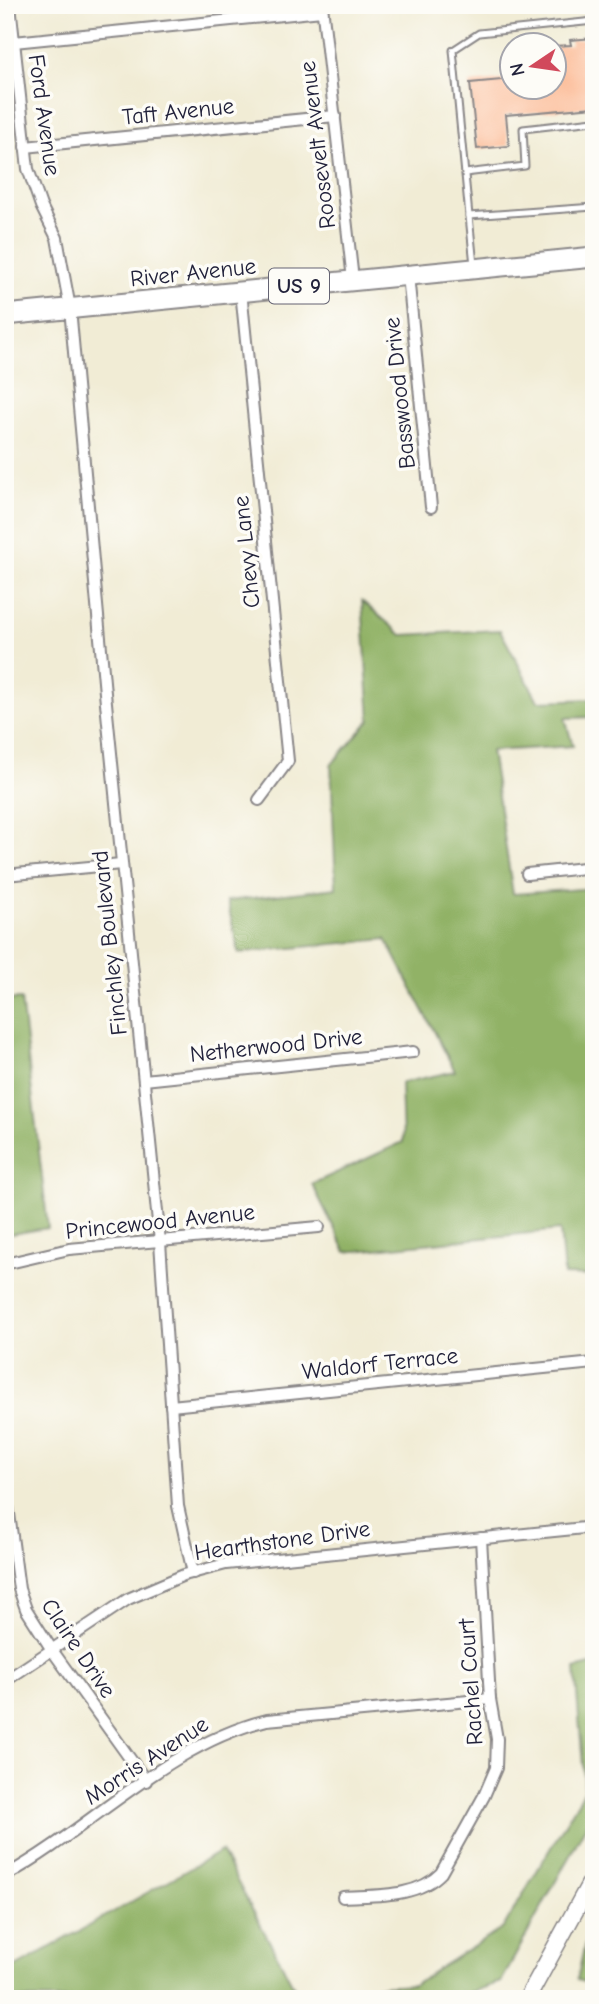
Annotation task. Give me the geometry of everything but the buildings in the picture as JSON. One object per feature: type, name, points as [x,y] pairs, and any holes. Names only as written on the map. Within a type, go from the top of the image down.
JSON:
[{"type":"highway","name":"River Avenue","points":[[5,315],[594,257]]},
{"type":"main road","points":[[527,1999],[594,1877]]},
{"type":"street","name":"Ford Avenue","points":[[10,5],[28,169],[41,206],[57,238],[71,308]]},
{"type":"street","points":[[14,42],[322,8]]},
{"type":"street","name":"Roosevelt Avenue","points":[[322,8],[353,280]]},
{"type":"street","name":"Taft Avenue","points":[[25,148],[335,116]]},
{"type":"street","name":"Basswood Drive","points":[[408,275],[431,507]]},
{"type":"street","name":"Chevy Lane","points":[[241,291],[288,761],[259,800]]},
{"type":"street","name":"Finchley Boulevard","points":[[71,308],[121,864],[160,1242],[178,1506],[193,1573]]},
{"type":"street","points":[[5,875],[121,864]]},
{"type":"street","points":[[527,874],[594,867]]},
{"type":"street","name":"Netherwood Drive","points":[[144,1080],[413,1052]]},
{"type":"street","name":"Princewood Avenue","points":[[5,1264],[69,1249],[319,1227]]},
{"type":"street","name":"Waldorf Terrace","points":[[171,1406],[594,1363]]},
{"type":"street","name":"Claire Drive","points":[[5,1483],[19,1589],[26,1609],[52,1650],[146,1781]]},
{"type":"street","name":"Hearthstone Drive","points":[[5,1681],[128,1599],[193,1573],[226,1564],[594,1527]]},
{"type":"street","name":"Rachel Court","points":[[343,1897],[393,1894],[432,1883],[441,1873],[484,1796],[496,1768],[497,1740],[490,1699],[481,1538]]},
{"type":"street","name":"Morris Avenue","points":[[5,1876],[39,1857],[204,1742],[236,1728],[267,1720],[490,1699]]},
{"type":"lane","points":[[474,269],[453,50],[479,33],[594,21]]},
{"type":"lane","points":[[465,173],[525,166],[523,129],[594,121]]},
{"type":"lane","points":[[469,216],[594,207]]},
{"type":"green space","points":[[362,601],[402,635],[500,630],[538,701],[594,699],[594,717],[565,718],[573,746],[491,751],[513,894],[594,888],[594,1276],[564,1275],[560,1230],[346,1252],[312,1184],[403,1142],[401,1083],[455,1071],[386,939],[239,953],[227,901],[336,888],[331,765],[370,720]]},
{"type":"green space","points":[[21,999],[48,1228],[5,1235],[5,1000]]},
{"type":"green space","points":[[594,1664],[594,1811],[501,1982],[451,1999],[5,1999],[5,1973],[221,1851],[296,1991],[414,1984],[503,1928],[585,1790],[575,1669]]},
{"type":"green space","points":[[594,1923],[594,1985],[577,1980],[586,1939]]}]
